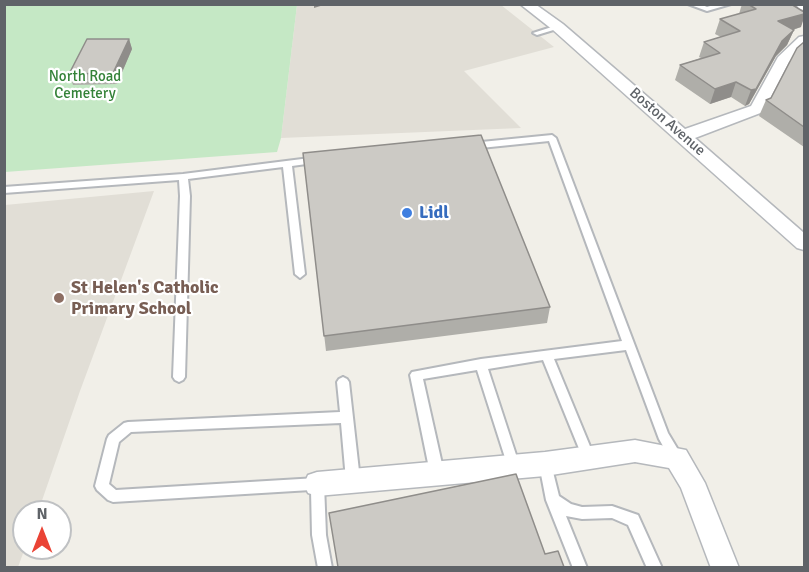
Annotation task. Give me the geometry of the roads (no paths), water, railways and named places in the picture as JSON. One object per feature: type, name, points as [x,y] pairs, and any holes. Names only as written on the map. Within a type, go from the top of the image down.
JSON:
[{"type":"street","name":"Boston Avenue","points":[[526,4],[558,27],[683,136],[800,231]]},
{"type":"street","points":[[683,136],[757,109],[783,60],[804,40]]},
{"type":"street","points":[[317,484],[545,464],[588,456],[635,452],[677,458],[692,483],[725,567]]},
{"type":"lane","points":[[691,4],[707,9],[728,4]]},
{"type":"lane","points":[[537,33],[558,27]]},
{"type":"lane","points":[[460,147],[552,138],[663,435],[677,458]]},
{"type":"lane","points":[[4,190],[183,177],[333,158]]},
{"type":"lane","points":[[287,163],[300,274]]},
{"type":"lane","points":[[179,377],[185,196],[183,177]]},
{"type":"lane","points":[[437,473],[416,375],[628,345]]},
{"type":"lane","points":[[547,355],[588,456]]},
{"type":"lane","points":[[481,364],[514,467]]},
{"type":"lane","points":[[343,382],[353,480]]},
{"type":"lane","points":[[325,567],[319,535],[317,484],[113,496],[102,486],[113,439],[128,427],[346,417]]},
{"type":"lane","points":[[545,464],[553,500],[580,567]]},
{"type":"lane","points":[[553,500],[568,510],[582,513],[612,512],[633,520],[655,567]]},
{"type":"place","name":"Lidl","points":[[407,213]]},
{"type":"place","name":"St Helen's Catholic Primary School","points":[[59,298]]},
{"type":"park label","name":"North Road Cemetery","points":[[85,86]]}]
